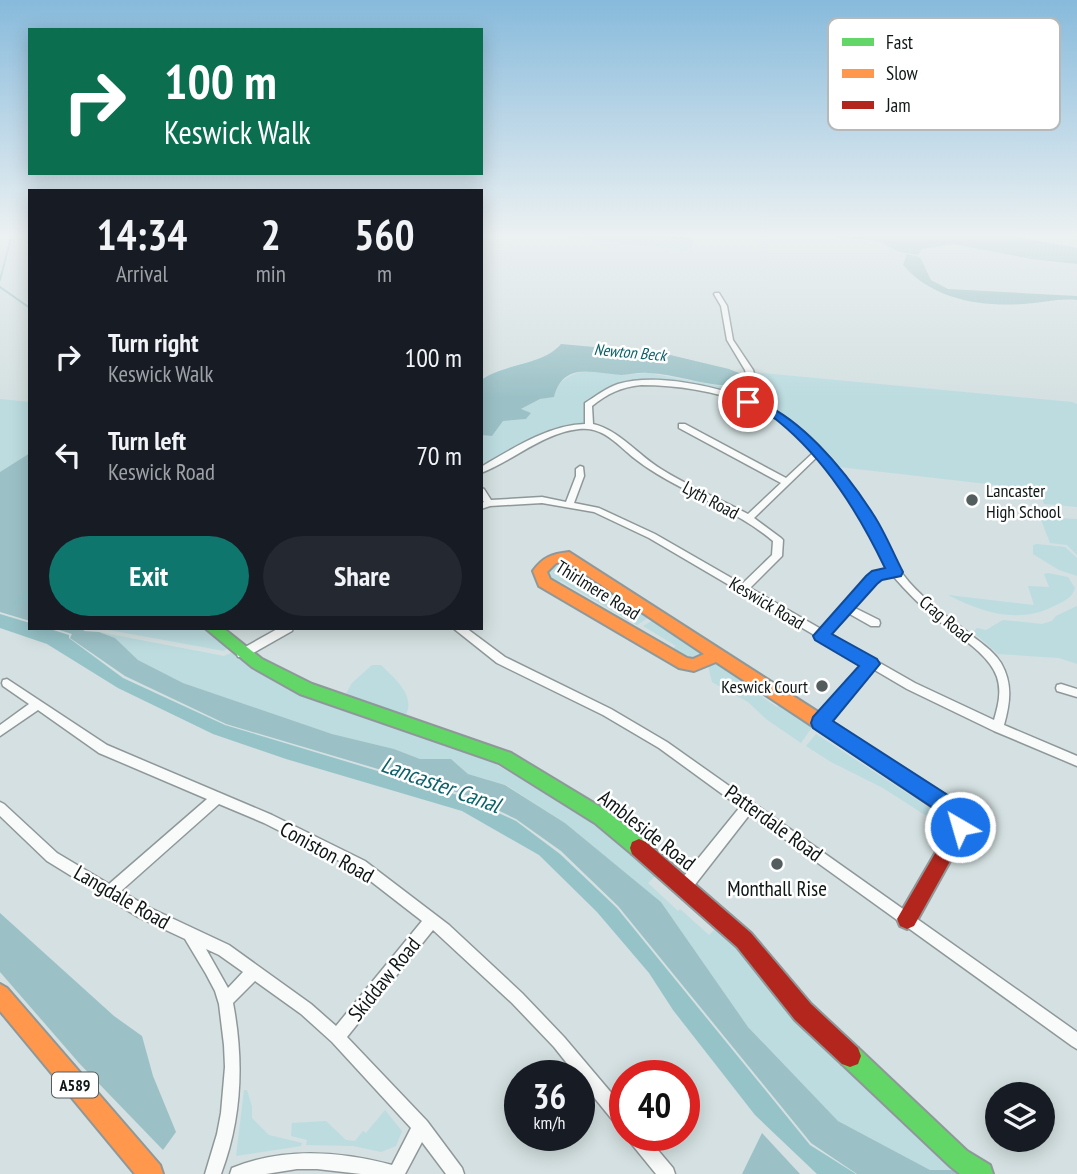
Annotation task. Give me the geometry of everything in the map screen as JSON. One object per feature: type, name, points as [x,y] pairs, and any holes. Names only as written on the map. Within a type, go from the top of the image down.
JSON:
[{"type":"street","points":[[717,294],[724,306],[730,340],[749,370],[755,391],[748,402]]},
{"type":"street","name":"Crag Road","points":[[611,388],[629,382],[708,390],[748,402],[781,416],[815,451],[867,516],[895,572],[992,658],[1000,669],[1005,680],[1006,695],[998,728]]},
{"type":"street","name":"Crag Road","points":[[611,388],[620,391],[635,387],[675,389],[734,402],[769,415],[815,451]]},
{"type":"street","points":[[483,470],[518,448],[565,431],[589,426],[589,405],[611,388]]},
{"type":"street","name":"Lyth Road","points":[[589,426],[613,438],[660,472],[772,533],[778,540],[777,556],[743,589]]},
{"type":"street","points":[[682,426],[786,482]]},
{"type":"street","points":[[748,519],[815,451]]},
{"type":"street","points":[[569,504],[580,470]]},
{"type":"street","name":"Keswick Road","points":[[485,504],[541,500],[596,510],[652,536],[871,664],[998,728],[1077,761]]},
{"type":"street","name":"Thirlmere Road","points":[[718,654],[694,665],[684,664],[544,582],[540,571],[548,560],[556,556],[569,557],[718,654],[953,810],[960,827],[907,919]]},
{"type":"street","points":[[821,636],[877,575],[895,572]]},
{"type":"street","points":[[848,608],[875,623]]},
{"type":"street","name":"Ambleside Road","points":[[214,630],[242,654],[306,689],[505,758],[601,817],[685,886],[744,940],[803,1012],[959,1159],[981,1174]]},
{"type":"street","points":[[242,654],[284,630]]},
{"type":"street","name":"Patterdale Road","points":[[461,630],[501,660],[607,712],[663,745],[1077,1041]]},
{"type":"street","points":[[820,723],[871,664]]},
{"type":"street","name":"Coniston Road","points":[[7,683],[103,749],[268,819],[360,866],[431,920],[517,998],[559,1042],[609,1103]]},
{"type":"street","points":[[1060,688],[1077,693]]},
{"type":"street","points":[[0,731],[36,705]]},
{"type":"street","points":[[110,892],[217,797]]},
{"type":"street","points":[[685,886],[749,806]]},
{"type":"street","name":"Langdale Road","points":[[0,808],[52,857],[191,936],[224,950],[306,1009],[337,1037],[421,1127],[456,1174]]},
{"type":"street","name":"Skiddaw Road","points":[[337,1037],[431,920]]},
{"type":"street","points":[[191,936],[225,1001],[231,1053],[229,1116],[223,1152],[214,1174]]},
{"type":"street","points":[[225,1001],[254,971]]},
{"type":"street","name":"A589","points":[[0,995],[151,1174]]},
{"type":"street","points":[[237,1174],[305,1161],[361,1163],[396,1174],[421,1127]]},
{"type":"street","points":[[648,1151],[667,1174]]},
{"type":"shaded area","points":[[934,289],[1077,296],[1077,300],[1007,305],[974,302]]},
{"type":"shaded area","points":[[561,344],[662,353],[729,369],[744,375],[745,383],[721,385],[661,374],[581,372],[564,378],[554,397],[540,399],[521,409],[531,413],[526,419],[503,421],[492,436],[483,435],[483,379],[501,370],[534,361]]},
{"type":"shaded area","points":[[589,369],[622,375],[648,373],[726,387],[752,381],[755,391],[748,402],[692,387],[629,382],[589,405],[589,426],[545,438],[483,470],[483,435],[492,436],[503,421],[526,419],[531,413],[520,410],[540,399],[554,397],[562,381]]},
{"type":"shaded area","points":[[752,372],[1077,404],[1077,507],[1044,504],[1039,490],[839,467],[835,460],[824,455],[784,415],[755,399],[757,392]]},
{"type":"shaded area","points":[[0,399],[28,402],[28,454],[0,472]]},
{"type":"shaded area","points":[[28,454],[28,620],[0,612],[0,472]]},
{"type":"shaded area","points":[[1040,517],[1077,519],[1077,555],[1067,545],[1050,543]]},
{"type":"shaded area","points":[[1033,545],[1065,547],[1077,558],[1077,576],[1059,570],[1033,554]]},
{"type":"shaded area","points":[[567,561],[651,616],[637,625],[561,581],[556,584],[551,581],[546,572],[554,562]]},
{"type":"shaded area","points":[[1044,574],[1068,577],[1075,588],[1072,595],[1052,607],[1026,615],[986,611],[948,595],[1034,605],[1028,586],[1049,587]]},
{"type":"shaded area","points":[[1077,606],[1077,664],[1059,658],[998,654],[973,632],[977,628],[986,630],[1003,620],[1042,624]]},
{"type":"shaded area","points":[[0,614],[28,622],[28,630],[53,630],[69,635],[69,638],[123,678],[225,725],[464,797],[516,821],[560,854],[617,908],[810,1145],[856,1174],[817,1174],[755,1115],[673,1010],[649,973],[597,912],[539,855],[462,811],[286,759],[213,734],[118,688],[47,644],[0,628]]},
{"type":"shaded area","points":[[655,619],[706,654],[692,661],[670,651],[676,646],[643,626]]},
{"type":"shaded area","points":[[59,630],[99,632],[115,638],[138,660],[183,683],[332,734],[394,749],[420,759],[451,759],[468,774],[505,785],[565,823],[661,902],[748,1027],[838,1121],[930,1170],[959,1170],[964,1174],[857,1174],[811,1143],[618,906],[561,851],[516,819],[466,795],[226,724],[125,676],[70,638],[72,634]]},
{"type":"shaded area","points":[[109,630],[208,630],[229,647],[224,651]]},
{"type":"shaded area","points":[[99,632],[224,656],[233,652],[490,761],[595,821],[658,873],[648,883],[678,911],[680,909],[709,935],[718,926],[791,1009],[887,1107],[959,1170],[930,1170],[838,1121],[748,1027],[661,902],[565,823],[506,785],[468,774],[451,759],[420,759],[394,749],[332,734],[183,683],[138,660],[115,638]]},
{"type":"shaded area","points":[[717,661],[766,692],[762,697],[777,707],[782,702],[815,723],[801,743],[766,719],[748,702],[712,682],[708,665]]},
{"type":"shaded area","points":[[372,665],[381,665],[403,689],[408,703],[404,718],[343,699],[352,683]]},
{"type":"shaded area","points":[[816,734],[928,807],[932,801],[953,822],[950,831],[883,788],[806,746]]},
{"type":"shaded area","points":[[0,913],[114,1016],[142,1036],[153,1076],[176,1132],[163,1150],[79,1063],[0,972]]},
{"type":"shaded area","points":[[244,1090],[247,1090],[252,1107],[252,1118],[269,1135],[302,1143],[301,1146],[236,1156]]},
{"type":"shaded area","points":[[385,1110],[402,1131],[396,1146],[381,1152],[353,1146],[306,1145],[307,1140],[291,1136],[292,1123],[326,1121],[346,1140],[355,1141],[363,1131],[366,1133]]},
{"type":"shaded area","points":[[762,1133],[800,1174],[742,1174]]},
{"type":"waterway","name":"Newton Beck","points":[[3,289],[28,307]]},
{"type":"waterway","name":"Newton Beck","points":[[483,384],[499,373],[521,365],[572,360],[598,360],[672,371],[690,371],[717,380],[737,378]]},
{"type":"waterway","name":"Newton Beck","points":[[13,604],[28,592]]},
{"type":"waterway","name":"Newton Beck","points":[[16,603],[28,597]]},
{"type":"traffic: fast","points":[[215,630],[257,663],[306,689],[505,758],[601,817],[639,848]]},
{"type":"traffic: fast","points":[[850,1056],[959,1159],[981,1174]]},
{"type":"traffic: slow","points":[[718,654],[694,665],[684,664],[544,582],[540,571],[552,559],[569,557],[823,724]]},
{"type":"traffic: slow","points":[[0,995],[151,1174]]},
{"type":"traffic: jam","points":[[823,724],[953,810],[960,827],[907,919]]},
{"type":"traffic: jam","points":[[639,848],[744,940],[803,1012],[850,1056]]},
{"type":"place","name":"Lancaster High School","points":[[972,500]]},
{"type":"place","name":"Keswick Court","points":[[822,686]]},
{"type":"place","name":"Monthall Rise","points":[[777,864]]},
{"type":"route","points":[[748,402],[781,416],[833,470],[867,516],[895,572],[877,575],[821,636],[871,664],[820,723],[953,810],[960,827]]},
{"type":"water label","name":"Lancaster Canal","points":[[441,784]]}]
